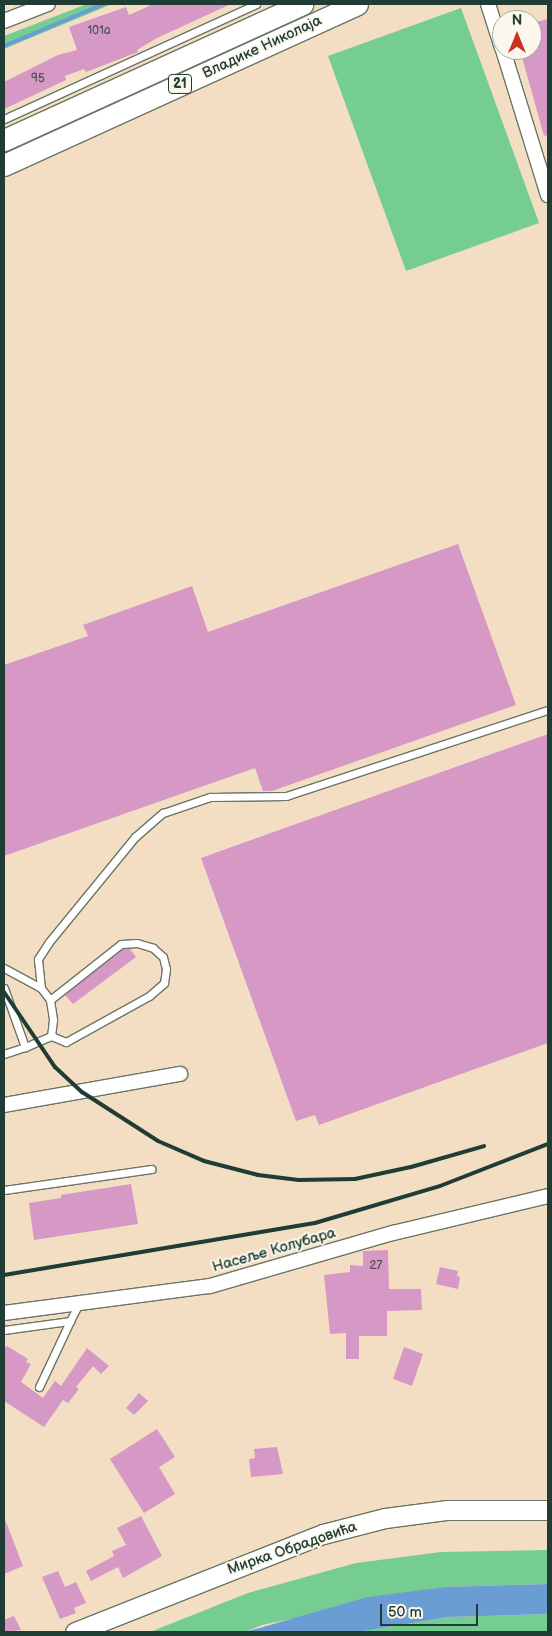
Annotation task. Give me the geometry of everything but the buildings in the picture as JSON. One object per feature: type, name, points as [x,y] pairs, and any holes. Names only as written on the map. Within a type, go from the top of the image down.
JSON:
[{"type":"main road","name":"Владике Николаја","points":[[4,140],[302,4]]},
{"type":"main road","name":"Владике Николаја","points":[[4,165],[357,4]]},
{"type":"street","points":[[4,21],[48,4]]},
{"type":"street","points":[[488,4],[492,17]]},
{"type":"street","points":[[505,60],[548,195]]},
{"type":"street","points":[[4,1105],[180,1074]]},
{"type":"street","name":"Насеље Колубара","points":[[4,1313],[210,1286],[393,1233],[548,1196]]},
{"type":"street","name":"Мирка Обрадовића","points":[[75,1632],[323,1534],[385,1518],[447,1510],[548,1510]]},
{"type":"lane","points":[[4,118],[256,4]]},
{"type":"lane","points":[[41,988],[38,959],[49,942],[135,837],[163,813],[210,797],[286,796],[548,710]]},
{"type":"lane","points":[[4,1054],[51,1036],[66,1042],[148,996],[164,983],[166,969],[163,957],[153,948],[137,943],[121,944],[50,1000]]},
{"type":"lane","points":[[4,968],[41,988],[50,1000],[53,1020],[51,1036]]},
{"type":"lane","points":[[4,988],[25,1047]]},
{"type":"lane","points":[[4,1190],[152,1169]]},
{"type":"lane","points":[[39,1387],[79,1303]]},
{"type":"lane","points":[[4,1330],[70,1321]]},
{"type":"green space","points":[[87,4],[112,4],[4,49],[4,36]]},
{"type":"green space","points":[[461,8],[539,223],[406,271],[328,56]]},
{"type":"green space","points":[[548,1550],[548,1584],[446,1587],[262,1625],[245,1632],[150,1632],[248,1593],[356,1563],[441,1552]]},
{"type":"green space","points":[[548,1614],[548,1632],[358,1632],[449,1617]]},
{"type":"water","points":[[548,1584],[548,1614],[449,1617],[358,1632],[245,1632],[368,1597],[446,1587]]},
{"type":"waterway","points":[[4,46],[104,4]]},
{"type":"railway","points":[[4,992],[55,1067],[82,1092],[158,1141],[204,1161],[258,1175],[299,1180],[355,1179],[411,1167],[484,1146]]},
{"type":"railway","points":[[4,1275],[315,1223],[440,1186],[548,1144]]}]
